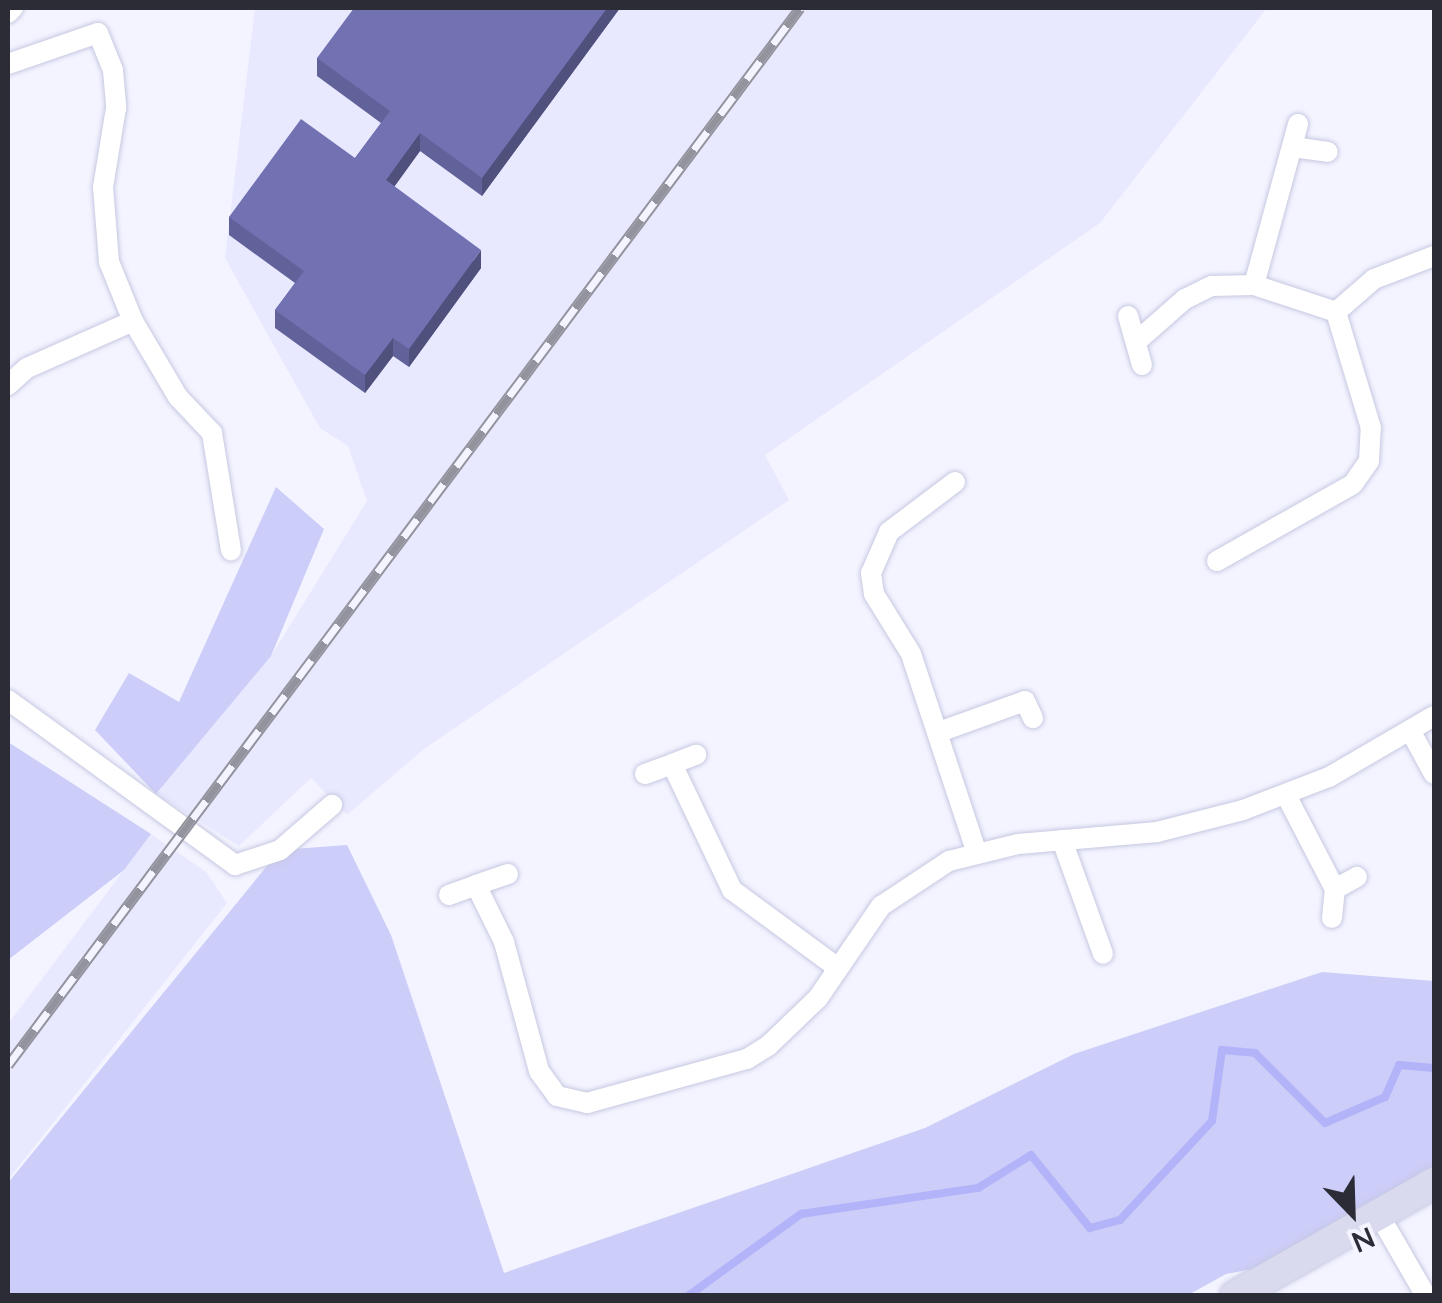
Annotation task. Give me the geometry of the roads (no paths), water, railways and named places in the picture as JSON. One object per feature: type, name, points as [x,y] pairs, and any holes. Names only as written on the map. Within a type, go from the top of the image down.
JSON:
[{"type":"street","points":[[8,64],[98,33],[113,70],[116,108],[103,187],[109,262],[133,321],[178,397],[212,432],[231,550]]},
{"type":"street","points":[[1254,285],[1298,124]]},
{"type":"street","points":[[1293,147],[1328,152]]},
{"type":"street","points":[[1336,312],[1374,279],[1434,256]]},
{"type":"street","points":[[1136,342],[1200,290],[1254,285],[1336,312]]},
{"type":"street","points":[[1218,561],[1353,484],[1369,462],[1371,428],[1336,312]]},
{"type":"street","points":[[1128,316],[1142,365]]},
{"type":"street","points":[[8,385],[27,368],[133,321]]},
{"type":"street","points":[[955,482],[889,532],[871,573],[874,594],[910,654],[940,732],[976,850]]},
{"type":"street","points":[[8,700],[234,865],[280,850],[332,805]]},
{"type":"street","points":[[940,732],[1025,701]]},
{"type":"street","points":[[476,886],[504,942],[543,1080],[557,1096],[576,1102],[746,1059],[804,1015],[865,924],[900,891],[976,850],[1157,832],[1286,796],[1411,732],[1434,716]]},
{"type":"street","points":[[1411,732],[1434,774]]},
{"type":"street","points":[[645,774],[696,755]]},
{"type":"street","points":[[672,764],[732,890],[835,966]]},
{"type":"street","points":[[1286,796],[1335,889],[1332,918]]},
{"type":"street","points":[[1062,840],[1103,954]]},
{"type":"street","points":[[449,894],[508,874]]},
{"type":"street","points":[[1335,889],[1357,877]]},
{"type":"street","points":[[1235,1296],[1434,1182]]},
{"type":"street","points":[[1378,1212],[1426,1296]]},
{"type":"waterway","points":[[688,1296],[801,1214],[978,1188],[1031,1155],[1090,1228],[1120,1220],[1212,1121],[1222,1050],[1255,1053],[1325,1123],[1385,1097],[1399,1065],[1434,1068]]},
{"type":"railway","points":[[8,1065],[800,8]]}]
